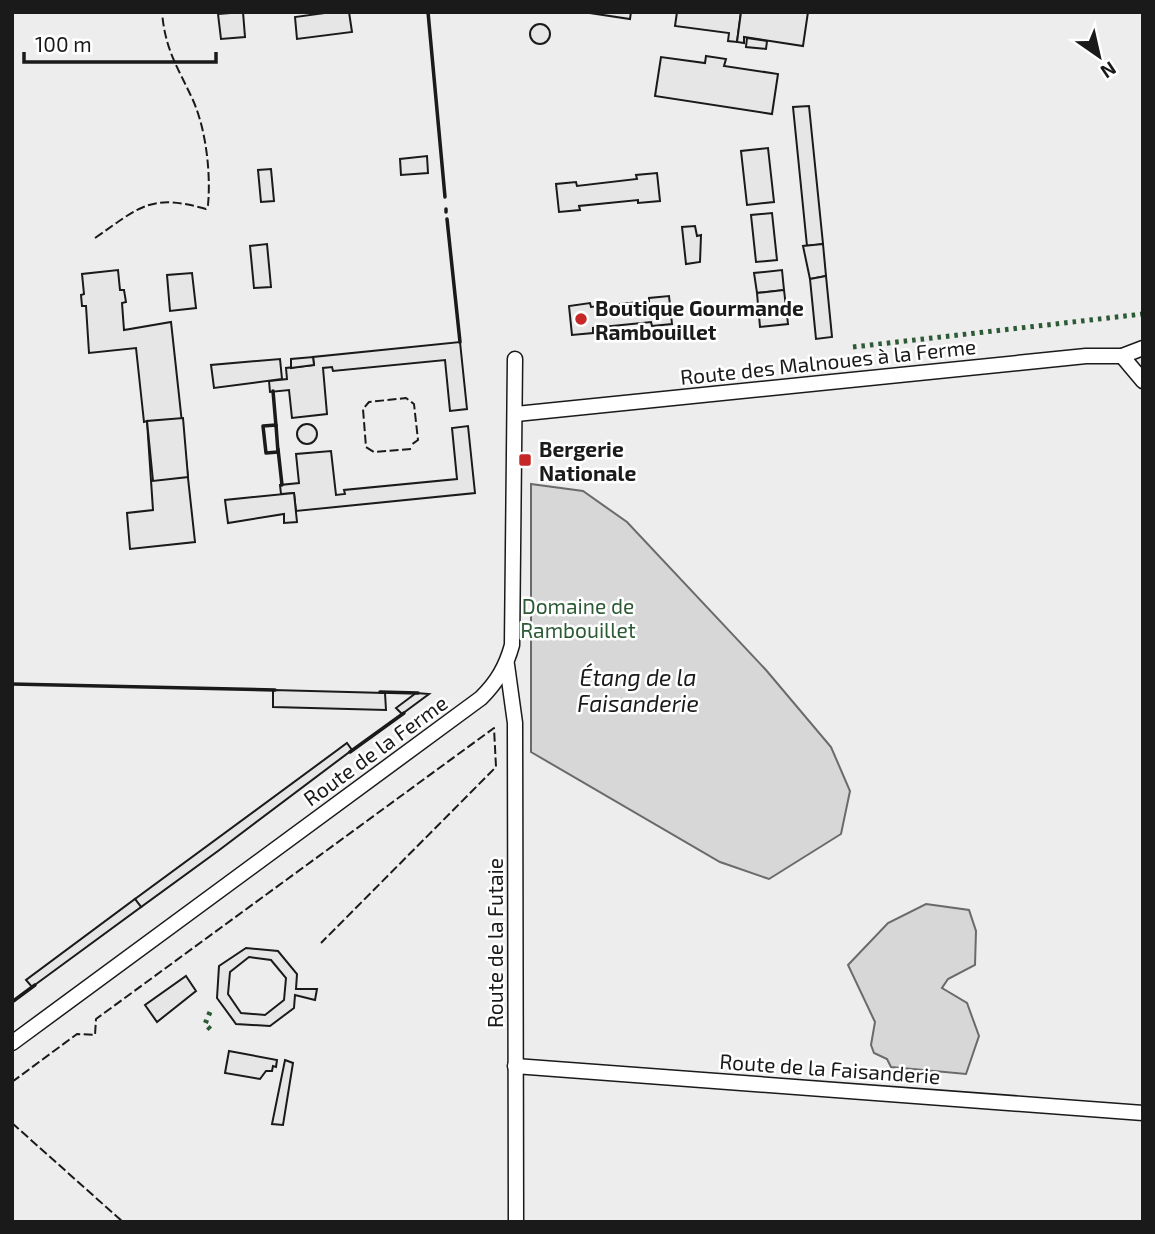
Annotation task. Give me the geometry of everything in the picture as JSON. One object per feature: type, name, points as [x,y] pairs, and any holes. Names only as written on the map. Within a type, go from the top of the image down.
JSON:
[{"type":"street","name":"Route des Malnoues à la Ferme","points":[[516,414],[1086,356],[1122,356],[1143,348]]},
{"type":"street","points":[[1122,356],[1143,381]]},
{"type":"street","name":"Route de la Ferme","points":[[12,1042],[481,698],[495,684],[507,664],[512,645],[516,414],[514,359]]},
{"type":"street","name":"Route de la Futaie","points":[[507,664],[515,723],[516,1222]]},
{"type":"street","name":"Route de la Faisanderie","points":[[515,1066],[1143,1113]]},
{"type":"shaded area","name":"Domaine de Rambouillet","points":[[12,12],[1143,12],[1143,1222],[12,1222]]},
{"type":"water","name":"Étang de la Faisanderie","points":[[531,484],[583,491],[627,522],[766,670],[831,747],[850,791],[841,834],[769,879],[720,862],[531,752]]},
{"type":"water","points":[[926,904],[969,910],[976,931],[975,965],[948,979],[942,988],[967,1003],[979,1036],[966,1074],[891,1067],[887,1059],[874,1053],[871,1045],[875,1022],[848,965],[888,923]]},
{"type":"building","points":[[243,12],[245,37],[221,39],[218,14]]},
{"type":"building","points":[[349,12],[352,32],[297,39],[295,17]]},
{"type":"building","points":[[583,12],[631,12],[630,19]]},
{"type":"building","points":[[677,12],[741,12],[737,42],[728,41],[729,33],[675,26]]},
{"type":"building","points":[[741,12],[808,12],[803,46],[744,37],[744,43],[737,42]]},
{"type":"building","points":[[540,24],[547,27],[550,34],[547,41],[540,44],[533,41],[530,34],[533,27]]},
{"type":"building","points":[[747,38],[767,41],[766,49],[746,47]]},
{"type":"building","points":[[706,56],[726,59],[724,66],[778,74],[772,114],[655,96],[661,57],[705,63]]},
{"type":"building","points":[[809,106],[823,244],[807,246],[793,107]]},
{"type":"building","points":[[768,148],[774,202],[747,205],[741,151]]},
{"type":"building","points":[[427,156],[428,173],[401,175],[400,159]]},
{"type":"building","points":[[271,169],[274,201],[261,202],[258,170]]},
{"type":"building","points":[[657,173],[660,201],[638,203],[638,200],[579,206],[580,210],[559,212],[556,184],[576,182],[577,186],[637,179],[636,175]]},
{"type":"building","points":[[772,213],[777,260],[756,262],[751,215]]},
{"type":"building","points":[[695,226],[697,236],[701,235],[700,262],[686,264],[682,227]]},
{"type":"building","points":[[267,244],[271,287],[254,288],[250,246]]},
{"type":"building","points":[[823,244],[826,276],[810,279],[803,246]]},
{"type":"building","points":[[118,270],[120,290],[124,290],[126,302],[122,303],[124,330],[171,322],[195,542],[130,549],[127,513],[153,510],[147,421],[144,422],[136,348],[89,353],[86,306],[82,306],[81,295],[84,294],[82,274]]},
{"type":"building","points":[[782,270],[784,290],[757,293],[754,273]]},
{"type":"building","points":[[192,273],[196,308],[170,311],[167,275]]},
{"type":"building","points":[[826,276],[832,337],[816,339],[810,279]]},
{"type":"building","points":[[784,290],[788,324],[760,327],[757,293]]},
{"type":"building","points":[[669,296],[672,324],[652,326],[651,322],[593,328],[593,333],[572,335],[569,306],[590,303],[591,307],[649,301],[649,298]]},
{"type":"building","points":[[460,342],[467,409],[450,411],[445,360],[333,371],[332,367],[323,368],[327,414],[292,418],[289,390],[270,392],[269,381],[287,379],[286,368],[314,365],[313,357]]},
{"type":"building","points":[[313,357],[314,365],[291,368],[291,359]]},
{"type":"building","points":[[280,359],[282,379],[214,388],[211,365]]},
{"type":"building","points":[[183,418],[188,477],[153,481],[147,421]]},
{"type":"building","points":[[307,424],[314,427],[317,434],[314,441],[307,444],[300,441],[297,434],[300,427]]},
{"type":"building","points":[[468,426],[475,493],[296,511],[294,493],[281,494],[280,485],[299,483],[296,454],[331,451],[336,495],[345,494],[344,490],[457,479],[452,428]]},
{"type":"building","points":[[294,493],[297,522],[284,523],[284,514],[228,523],[225,500]]},
{"type":"building","points":[[273,690],[385,693],[386,710],[273,707]]},
{"type":"building","points":[[416,693],[429,694],[402,714],[396,708]]},
{"type":"building","points":[[347,743],[352,750],[141,907],[135,899]]},
{"type":"building","points":[[135,899],[141,907],[32,987],[26,980]]},
{"type":"building","points":[[246,948],[278,951],[297,974],[296,989],[317,989],[315,1000],[295,995],[294,1008],[270,1026],[236,1024],[217,998],[219,966]],"holes":[[[249,957],[271,960],[286,978],[284,1000],[265,1015],[241,1013],[228,994],[230,972]]]},
{"type":"building","points":[[186,976],[196,991],[157,1022],[145,1005]]},
{"type":"building","points":[[229,1051],[277,1060],[276,1067],[273,1066],[272,1071],[266,1071],[260,1079],[225,1073]]},
{"type":"building","points":[[285,1060],[293,1063],[283,1125],[272,1124]]},
{"type":"hedge","points":[[853,347],[1143,314]]},
{"type":"hedge","points":[[210,1012],[205,1024],[213,1032]]},
{"type":"fence","points":[[95,238],[146,206],[171,202],[206,209],[208,205],[208,165],[201,123],[169,47],[162,12]]},
{"type":"fence","points":[[411,445],[418,440],[414,404],[406,398],[369,402],[363,409],[366,447],[374,452],[411,449]]},
{"type":"fence","points":[[12,1082],[77,1034],[95,1035],[96,1019],[494,728],[496,767],[321,943]]},
{"type":"fence","points":[[12,1123],[123,1222]]},
{"type":"wall","points":[[428,12],[445,197]]},
{"type":"wall","points":[[447,219],[460,342]]},
{"type":"wall","points":[[273,391],[276,426]]},
{"type":"wall","points":[[276,425],[278,452],[266,453],[263,426],[276,425]]},
{"type":"wall","points":[[278,449],[282,485]]},
{"type":"wall","points":[[12,684],[275,690]]},
{"type":"wall","points":[[380,692],[418,693]]},
{"type":"wall","points":[[350,752],[404,713]]},
{"type":"wall","points":[[12,1002],[35,985]]},
{"type":"place","name":"Boutique Gourmande Rambouillet","points":[[581,319]]},
{"type":"place","name":"Bergerie Nationale","points":[[525,460]]}]
